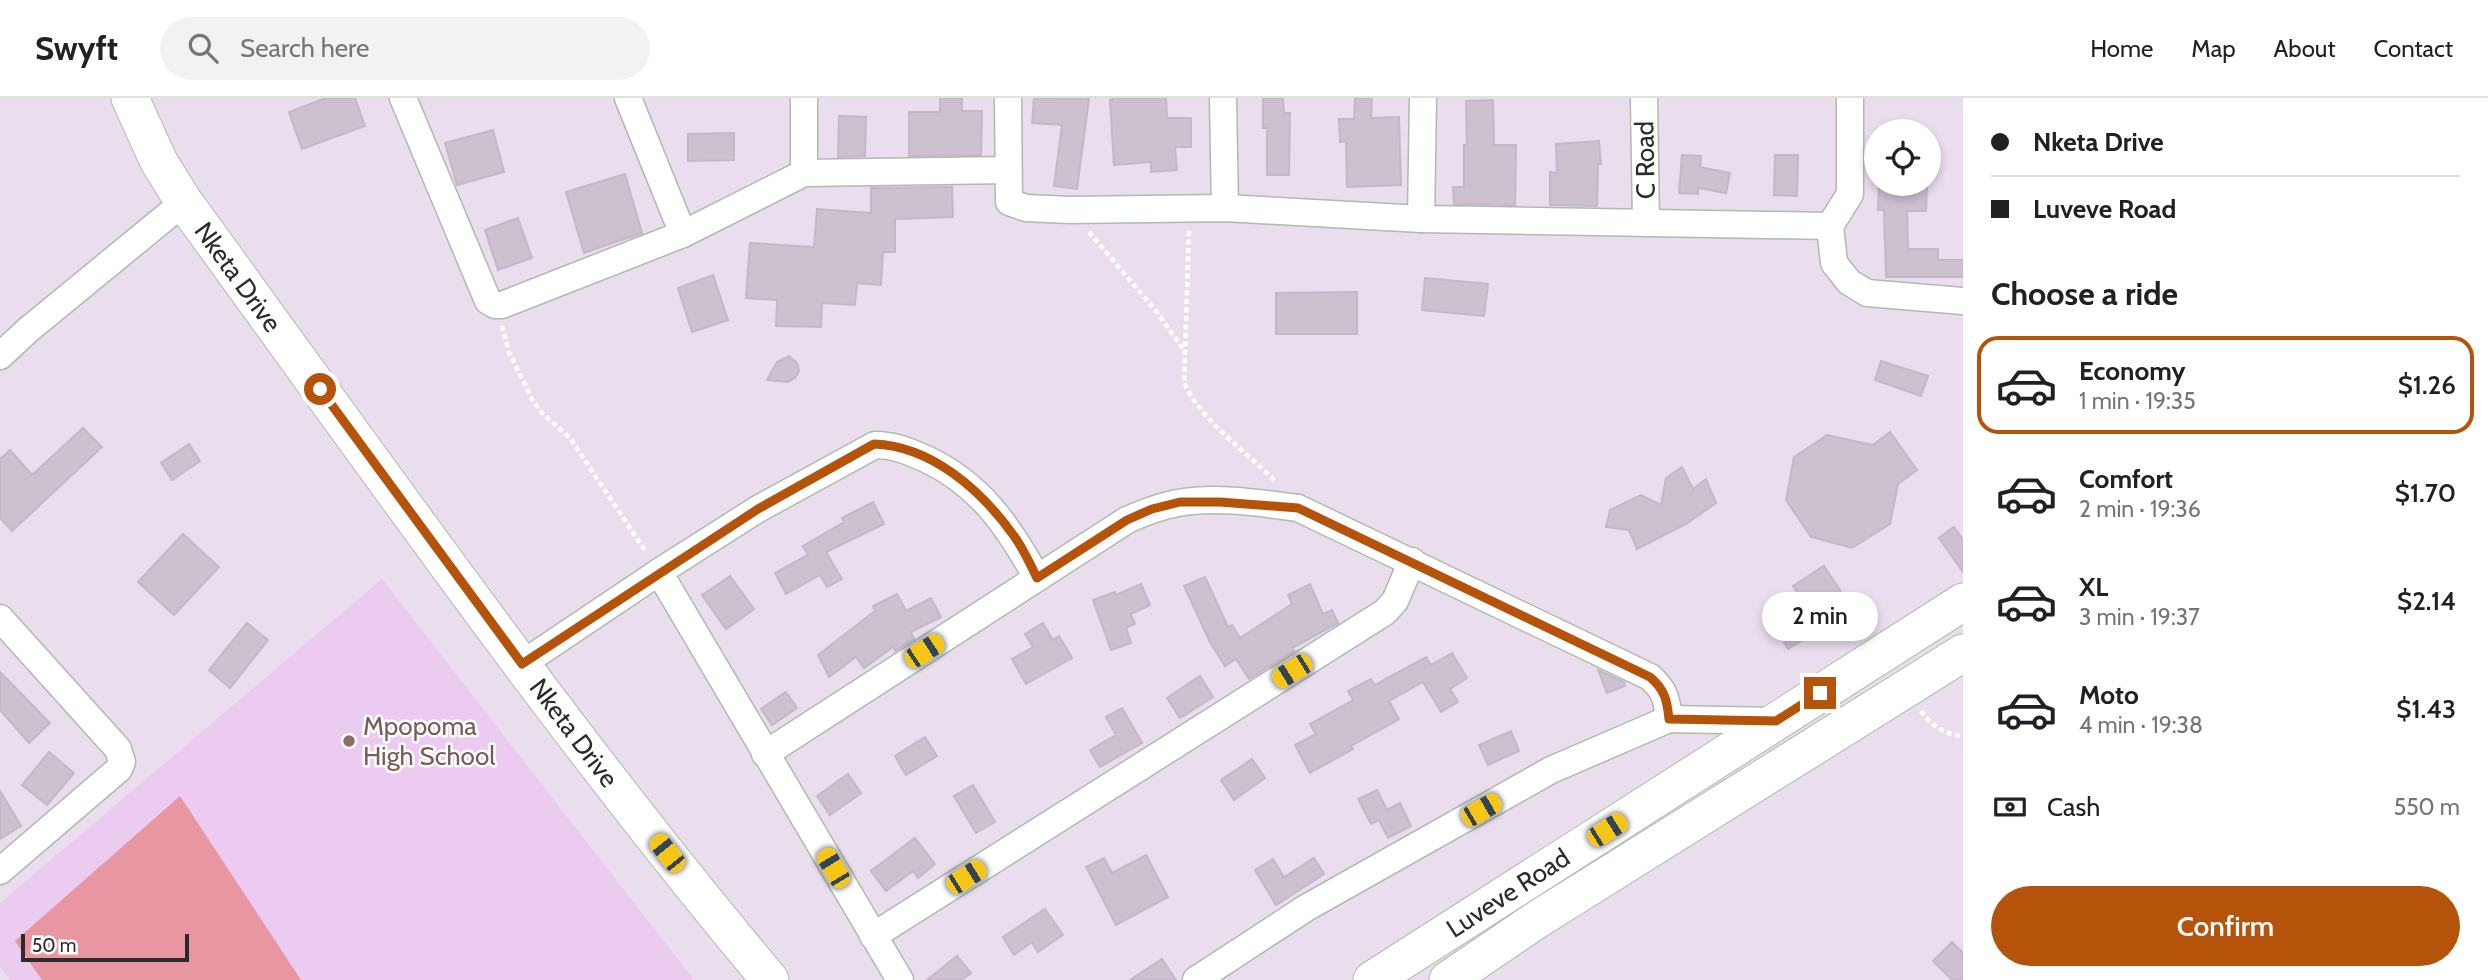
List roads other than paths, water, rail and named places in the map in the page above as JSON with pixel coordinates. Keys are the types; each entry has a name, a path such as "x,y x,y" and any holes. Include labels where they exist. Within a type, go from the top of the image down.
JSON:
{"street":[{"name":"Nketa Drive","path":"130,98 159,162 184,202 522,664 618,791 770,980"},
{"path":"402,98 488,300 502,306 683,234 804,173 1008,170"},
{"path":"628,98 683,234"},
{"path":"804,98 804,173"},
{"path":"1008,98 1009,202 1026,208 1225,208 1421,219 1830,226"},
{"path":"1223,98 1225,208"},
{"path":"1421,219 1423,98"},
{"name":"C Road","path":"1644,98 1646,222"},
{"path":"1850,98 1850,194 1830,226 1834,263 1849,282 1867,293 1963,301"},
{"path":"0,356 184,202"},
{"path":"522,664 758,509 874,444 893,445 966,482 1015,537 1037,578"},
{"path":"765,754 1127,520 1152,509 1180,502 1240,501 1298,508 1650,677 1661,686 1666,696 1669,719"},
{"path":"873,936 1385,612 1395,601 1412,561"},
{"path":"659,572 900,980"},
{"name":"Luveve Road","path":"1372,980 1963,602"},
{"path":"0,618 118,749 122,762 119,769 0,871"},
{"name":"Luveve Road","path":"1448,980 1538,919 1963,653"},
{"path":"1196,980 1306,908 1550,770 1669,719 1776,721"}],"place":[{"name":"Mpopoma High School","path":"349,741"}]}
